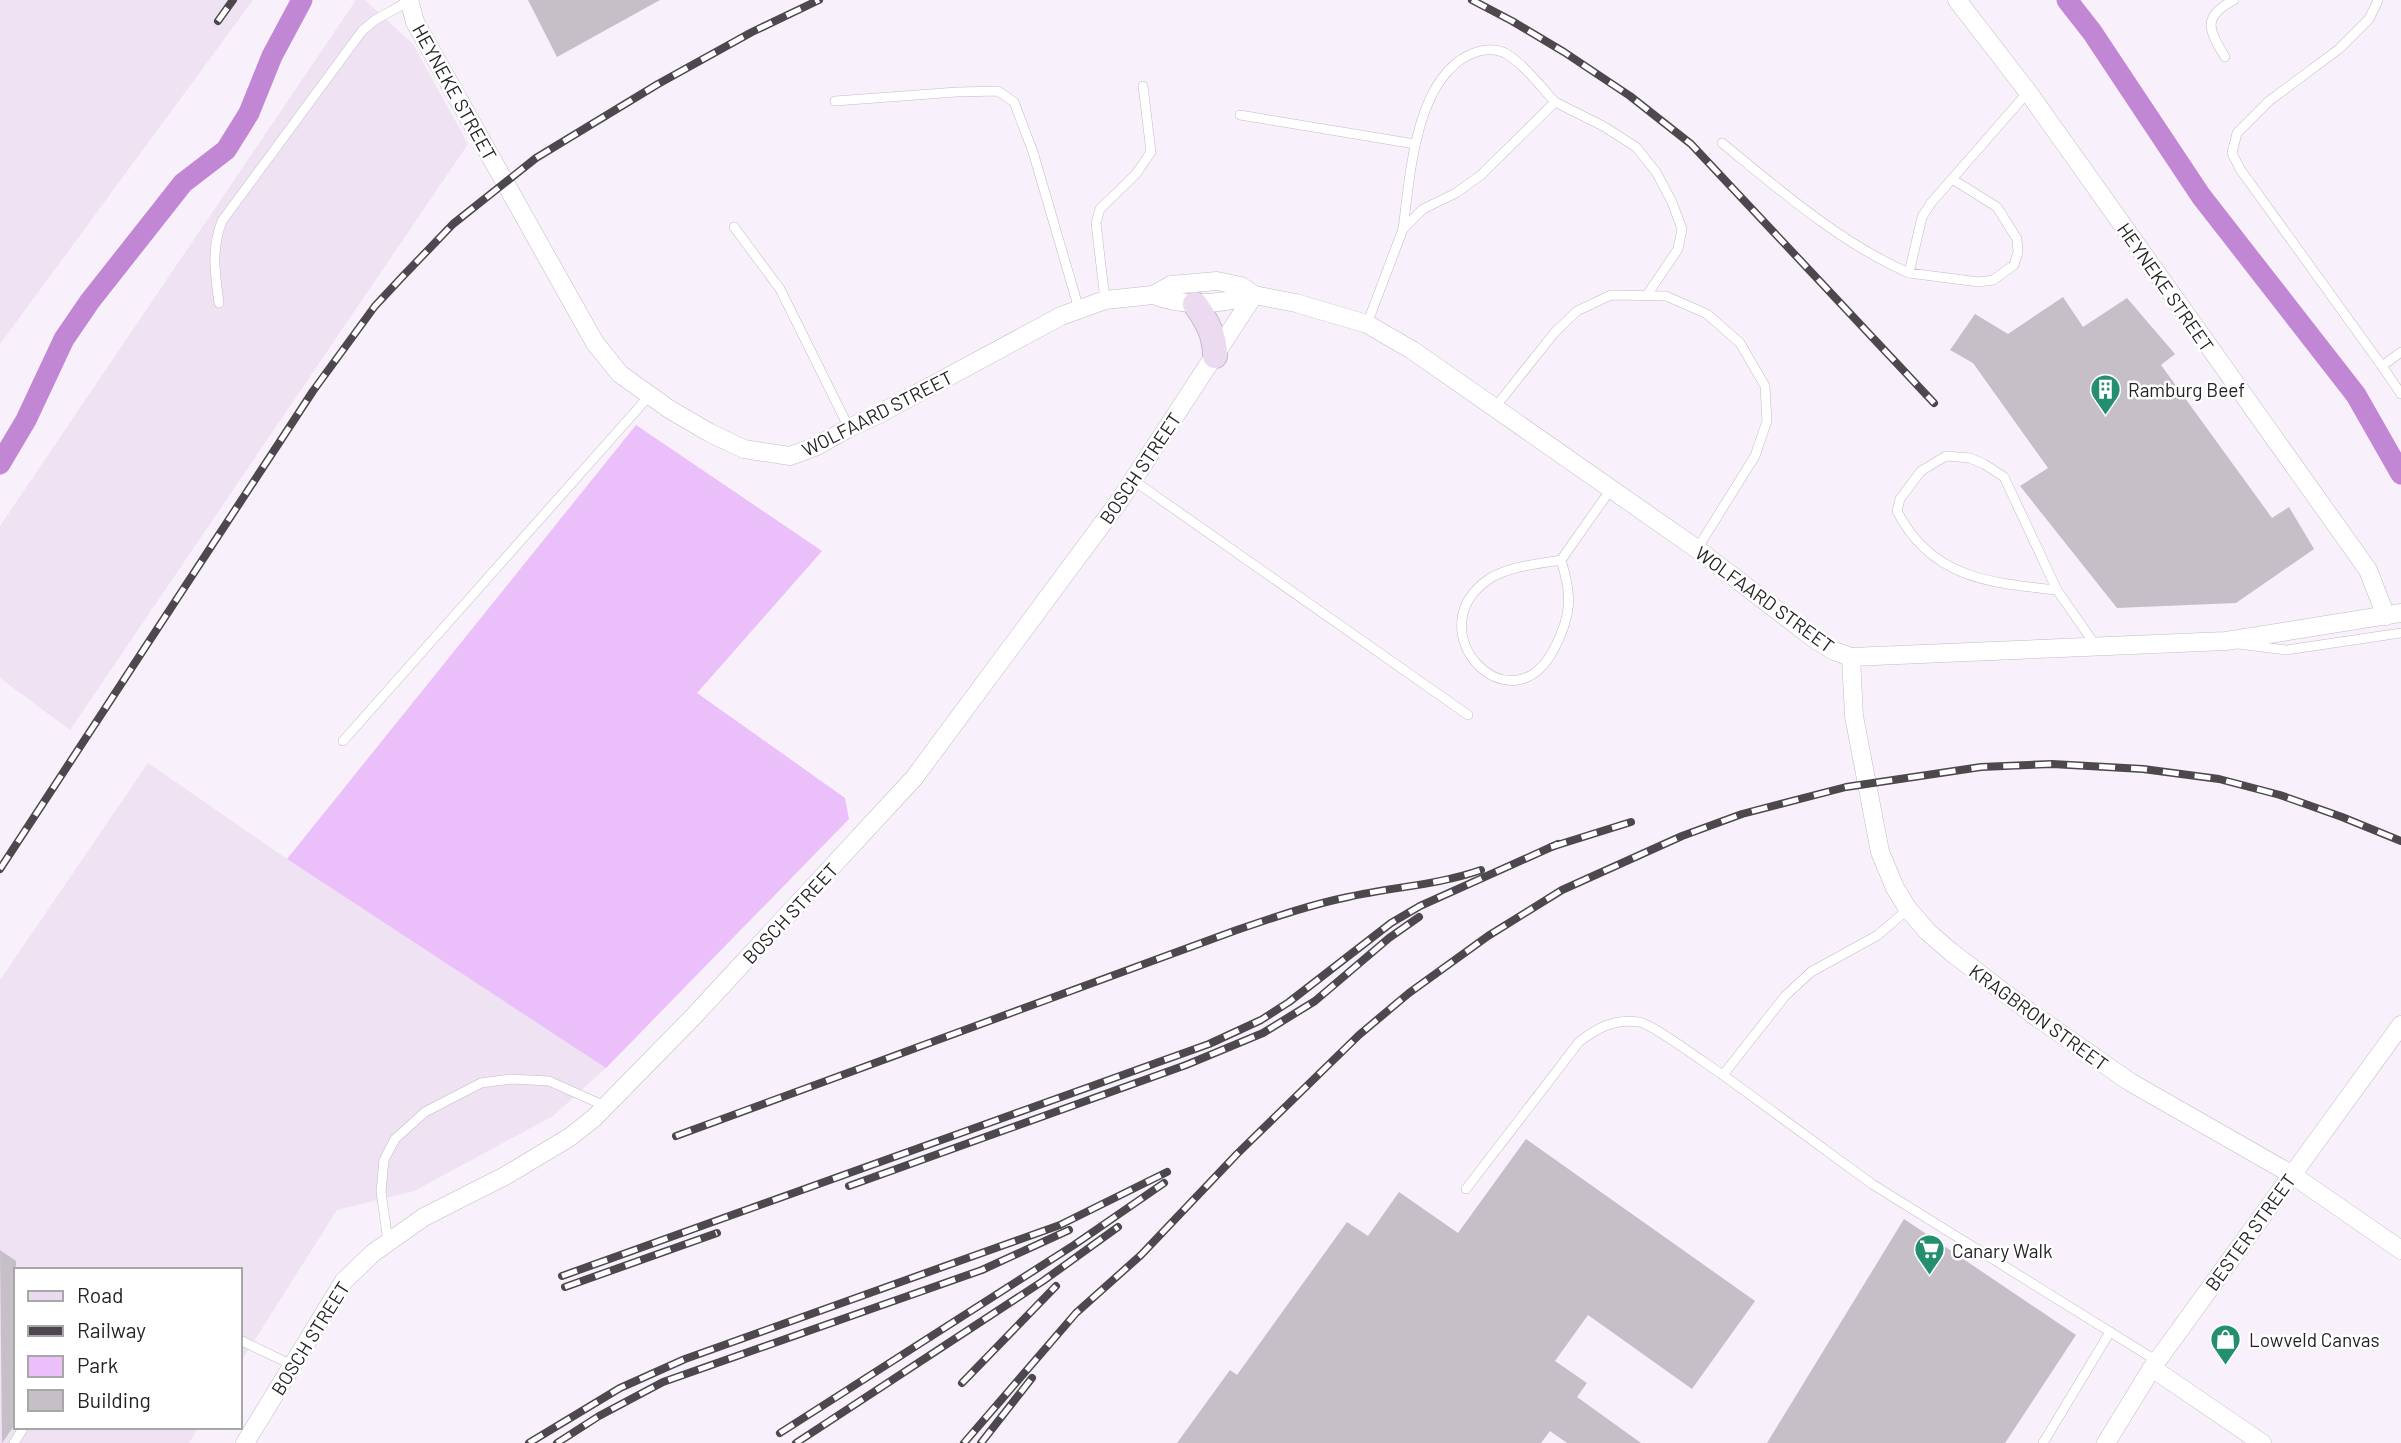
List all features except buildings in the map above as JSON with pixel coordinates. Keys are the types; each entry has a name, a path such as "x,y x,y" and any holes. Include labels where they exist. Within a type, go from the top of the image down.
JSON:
{"street":[{"name":"HEYNEKE STREET","path":"1957,0 2028,92 2368,570 2394,614"},
{"name":"HEYNEKE STREET","path":"409,1 415,22 505,183"},
{"name":"WOLFAARD STREET","path":"505,183 595,344 620,374 710,433 744,449 790,456 817,446 879,414 1061,316 1105,300 1153,295 1171,285 1217,281 1241,286 1254,295 1296,303 1367,324 1412,350 1496,406 1697,549 1816,640 1851,657 2226,641 2394,614"},
{"name":"WOLFAARD STREET","path":"1153,295 1169,302 1195,303 1231,302 1254,295"},
{"name":"BOSCH STREET","path":"244,1443 344,1281 388,1241 424,1217 505,1176 570,1137 606,1106 693,1017 914,778 1133,480 1254,295"},
{"path":"1195,303 1207,320 1215,340 1214,356"},
{"name":"KRAGBRON STREET","path":"1851,657 1854,716 1876,834 1887,872 1908,909 1951,952 2031,1013 2130,1082 2291,1174 2401,1250"},
{"name":"BESTER STREET","path":"2106,1443 2154,1365 2401,1025"},
{"path":"2154,1365 2262,1443"}],"lane":[{"path":"2225,57 2211,34 2211,19 2219,8 2234,0"},
{"path":"2378,0 2369,19 2339,49 2269,100 2236,133 2232,153 2240,169 2401,394"},
{"path":"219,303 214,257 217,233 222,220 362,31 375,20 409,1"},
{"path":"1367,324 1404,229 1415,144 1421,122 1440,80 1460,59 1480,49 1504,52 1555,102 1603,126 1636,147 1656,172 1672,202 1682,229 1678,249 1647,295"},
{"path":"1105,300 1096,223 1100,209 1136,174 1151,152 1143,86"},
{"path":"835,101 998,91 1014,102 1033,152 1079,309"},
{"path":"1909,273 1922,216 2028,92"},
{"path":"1404,229 1423,209 1456,193 1481,175 1555,102"},
{"path":"1240,116 1415,144"},
{"path":"1723,143 1776,187 1878,260 1909,273 1979,282 1993,280 2014,265 2018,252 2017,239 1997,207 1952,179"},
{"path":"734,227 780,289 849,428"},
{"path":"1496,406 1555,332 1577,311 1611,295 1666,296 1707,314 1740,342 1765,386 1767,421 1755,456 1697,549"},
{"path":"2382,366 2401,352"},
{"path":"343,741 650,396"},
{"path":"2057,590 1990,582 1935,559 1918,545 1907,530 1897,511 1900,499 1921,471 1946,457 1969,458 2004,477 2057,590 2097,648"},
{"path":"1133,480 1468,715"},
{"path":"1561,560 1570,598 1569,614 1550,657 1523,680 1509,681 1489,676 1472,660 1461,638 1462,617 1471,597 1489,580 1511,569 1561,560 1612,489"},
{"path":"2226,641 2247,647 2286,650 2401,633"},
{"path":"1723,1075 1785,996 1811,972 1878,935 1908,909"},
{"path":"1466,1189 1579,1042 1598,1027 1621,1022 1642,1022 1723,1075 1872,1184 2110,1332 2154,1365"},
{"path":"388,1241 381,1192 384,1160 395,1139 425,1112 481,1083 511,1079 549,1081 606,1106"},
{"path":"2043,1443 2110,1332"},
{"path":"242,1341 292,1365"}],"shaded area":[{"path":"0,0 253,0 0,344"},
{"path":"356,0 365,0 413,44 468,144 70,730 0,678 0,526"},
{"path":"148,763 287,859 608,1066 553,1116 414,1191 337,1210 242,1360 242,1268 14,1268 14,1429 198,1429 189,1443 0,1443 0,980"}],"green space":[{"path":"636,425 822,551 697,693 845,798 849,819 606,1068 287,859"}],"waterway":[{"path":"0,464 26,420 64,339 90,301 183,183 226,150 249,113 272,56 302,0"},
{"path":"2067,0 2092,32 2201,196 2356,395 2401,474"}],"railway":[{"path":"218,21 233,0"},
{"path":"0,869 313,391 375,306 404,275 453,224 536,158 658,84 752,32 819,0"},
{"path":"1472,0 1564,52 1630,96 1691,144 1934,403"},
{"path":"964,1443 1076,1313 1141,1255 1237,1154 1359,1035 1409,993 1488,936 1562,890 1682,836 1742,814 1846,787 1981,767 2052,764 2143,769 2219,779 2280,795 2401,841"},
{"path":"1551,847 1631,822"},
{"path":"562,1276 1209,1044 1261,1020 1289,1002 1391,923 1420,906 1558,844"},
{"path":"676,1136 1276,917 1333,900 1448,879 1481,870"},
{"path":"849,1186 1186,1065 1263,1033 1315,1001 1389,938 1419,917"},
{"path":"529,1443 620,1388 685,1359 1060,1225 1167,1172"},
{"path":"780,1433 1074,1245 1164,1183"},
{"path":"796,1443 1043,1281 1118,1227"},
{"path":"557,1443 599,1416 663,1382 982,1270 1069,1230"},
{"path":"565,1287 717,1233"},
{"path":"962,1383 1056,1286"},
{"path":"981,1443 1032,1378"}],"place":[{"name":"Ramburg Beef","path":"2105,416"},
{"name":"Canary Walk","path":"1929,1277"},
{"name":"Lowveld Canvas","path":"2226,1366"}]}
